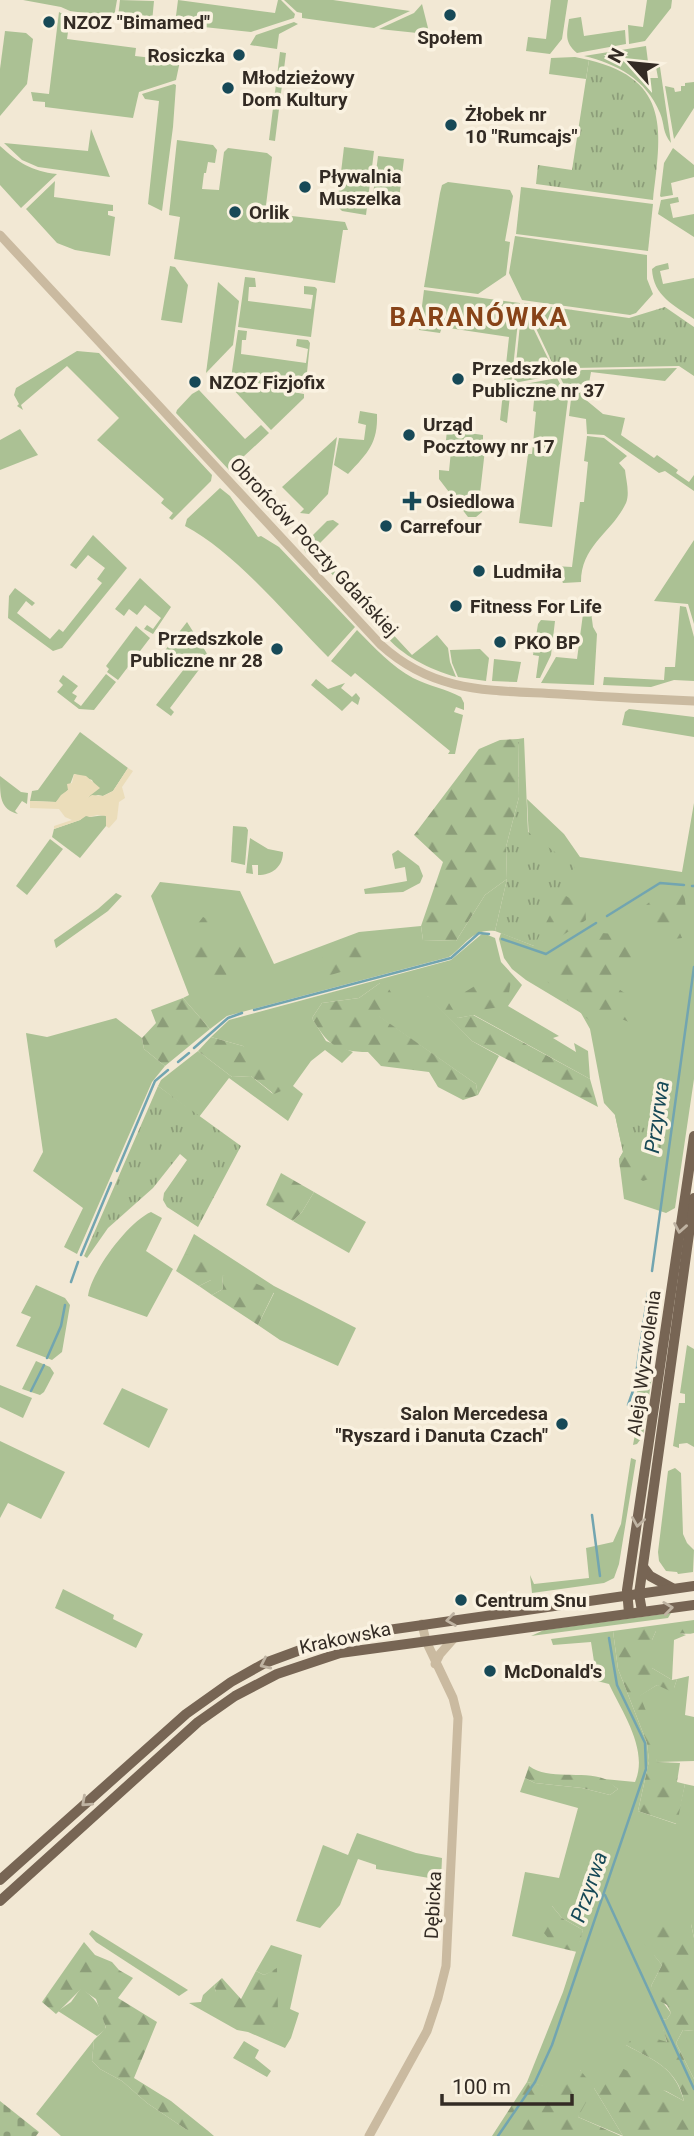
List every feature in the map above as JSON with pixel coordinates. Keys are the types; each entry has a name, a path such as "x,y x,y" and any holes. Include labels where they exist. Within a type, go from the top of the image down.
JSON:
{"main road":[{"name":"Aleja Wyzwolenia","path":"629,1613 627,1595 694,1136"},
{"name":"Aleja Wyzwolenia","path":"639,1594 694,1198"},
{"path":"644,1568 650,1576 674,1589"},
{"name":"Krakowska","path":"0,1880 161,1735 231,1682 265,1663 303,1649 354,1636 694,1586"},
{"path":"639,1594 642,1611"},
{"name":"Krakowska","path":"0,1901 187,1732 235,1696 276,1674 323,1658 426,1641 694,1605"}],"street":[{"name":"Obrońców Poczty Gdańskiej","path":"0,235 381,645 403,663 435,679 473,689 694,701"},
{"name":"Dębicka","path":"369,2136 424,2038 439,1998 446,1966 459,1729 456,1707 435,1664 422,1624"},
{"path":"435,1664 455,1637"}],"green space":[{"path":"23,0 117,0 114,17 70,11"},
{"path":"120,0 154,1 152,22 118,17"},
{"path":"178,0 275,13 278,0 281,0 295,14 294,18 251,32 175,24"},
{"path":"284,0 333,0 410,11 374,28 302,18 302,13 297,12"},
{"path":"551,0 568,0 562,39 550,54 526,51 528,37 546,39"},
{"path":"647,0 672,0 671,8 645,41 629,44 628,25 643,27"},
{"path":"422,4 427,34 379,29 414,13"},
{"path":"59,12 70,18 67,39 136,48 135,56 180,61 176,80 139,92 133,118 45,107 45,102 33,101 31,92 49,94"},
{"path":"581,17 584,36 625,30 626,44 577,53 567,38 569,19"},
{"path":"294,22 298,24 279,34 277,49 250,45 256,35"},
{"path":"5,31 26,33 33,39 27,84 0,116 0,69"},
{"path":"646,46 650,78 658,78 656,67 660,67 671,143 654,101 639,82 619,69 584,56"},
{"path":"280,52 286,53 275,141 269,140"},
{"path":"575,57 589,60 586,79 549,74 551,58"},
{"path":"589,60 616,69 635,81 648,95 655,112 658,132 653,200 536,184 538,165 572,170"},
{"path":"694,82 694,108 674,139 665,86 674,88 675,92 681,91 681,86 685,86 685,83"},
{"path":"174,84 173,127 162,211 148,204 159,101 145,99 142,94"},
{"path":"91,129 110,177 38,167 22,160 4,143 88,151"},
{"path":"177,140 213,145 217,150 215,163 208,162 202,189 219,190 224,152 228,148 267,153 272,157 265,213 345,222 348,230 343,230 335,283 174,259 180,217 169,215"},
{"path":"0,146 26,165 57,174 21,208 0,185"},
{"path":"344,147 374,151 366,215 342,211 337,206"},
{"path":"673,148 694,165 694,177 671,183 673,195 661,197 664,163"},
{"path":"378,156 404,159 399,199 373,195"},
{"path":"55,181 54,197 113,205 113,211 108,211 108,215 115,217 110,256 75,250 57,243 26,209"},
{"path":"448,182 510,190 513,196 505,241 510,242 506,275 478,294 424,287 440,193 442,185"},
{"path":"521,187 653,204 648,251 516,234"},
{"path":"678,197 679,202 670,204 673,218 694,214 694,237 658,214 661,200"},
{"path":"515,236 647,255 647,279 653,294 636,313 630,315 522,300 509,273"},
{"path":"668,263 669,269 660,271 663,284 694,278 694,319 666,299 656,286 652,269"},
{"path":"170,266 175,267 188,285 182,323 161,320"},
{"path":"245,277 255,278 256,287 249,287 248,301 311,309 313,295 304,294 304,286 315,287 317,289 311,337 238,327"},
{"path":"218,282 239,301 233,345 206,373"},
{"path":"424,290 520,303 507,423 500,420 509,337 442,327 440,333 419,330"},
{"path":"524,303 629,318 665,307 694,327 694,376 679,366 574,368 558,375"},
{"path":"522,305 556,375 514,383"},
{"path":"238,330 247,331 246,340 242,340 241,354 306,363 308,349 296,346 297,339 308,340 310,343 305,392 231,378"},
{"path":"77,351 99,353 212,475 211,481 172,520 169,518 173,513 161,503 164,499 97,440 119,418 67,366 21,405 23,410 17,406 19,404 14,395 16,388"},
{"path":"677,368 665,381 591,372 586,400 603,414 625,418 621,435 654,458 657,455 689,482 694,475 694,491 665,471 659,473 604,435 587,434 586,419 569,416 571,399 560,377 582,370"},
{"path":"557,378 568,399 552,527 519,523 528,454 532,454 536,412 533,411 535,390 520,388 519,398 513,397 514,386"},
{"path":"231,381 304,394 304,398 271,430 231,387"},
{"path":"199,390 245,439 261,425 269,433 229,470 176,413 192,394"},
{"path":"360,411 377,414 376,433 366,453 348,474 334,465 339,438 364,440 366,425 358,423"},
{"path":"20,429 38,455 0,470 0,440"},
{"path":"447,430 483,435 483,440 486,441 479,502 485,503 482,512 476,517 468,517 439,479 439,470 449,471 452,441 446,440"},
{"path":"587,436 604,438 627,456 619,463 625,470 627,499 620,513 586,558 581,582 563,583 554,566 572,567 580,502 584,502 588,462 584,461"},
{"path":"337,437 328,494 309,514 300,513 304,509 282,487"},
{"path":"220,488 230,496 258,537 261,536 279,547 355,627 328,657 242,568 204,537 185,526 187,519"},
{"path":"333,520 339,524 312,551 339,575 380,621 377,626 331,573 305,552 304,547 308,540 327,521"},
{"path":"93,535 127,568 62,648 53,651 8,618 9,596 15,588 35,603 32,606 26,601 17,613 50,639 59,629 63,632 102,583 97,579 105,568 88,555 76,569 70,565"},
{"path":"694,540 694,624 688,604 654,601"},
{"path":"140,578 171,607 153,634 144,629 147,625 153,629 161,618 145,605 137,615 129,609 124,616 115,609"},
{"path":"589,597 593,627 597,634 594,685 541,683 556,657 577,659 585,599"},
{"path":"680,606 686,607 694,637 694,681 674,680 651,687 603,685 604,677 664,680 665,667 675,667"},
{"path":"541,620 555,621 551,655 540,678 536,678 539,656 533,655"},
{"path":"187,622 206,652 213,669 206,670 201,667 170,708 174,712 171,716 156,705 188,664 175,654 170,659 163,653"},
{"path":"136,626 150,638 118,680 107,672 109,669 106,666"},
{"path":"387,628 412,655 437,635 448,648 456,677 426,666 408,655 384,634"},
{"path":"357,630 405,673 461,697 464,710 456,707 454,712 463,715 455,754 448,754 450,751 355,673 351,677 331,661"},
{"path":"480,649 489,658 486,681 458,677 450,650"},
{"path":"494,659 521,662 517,682 492,681"},
{"path":"106,674 116,682 94,710 79,709 57,692 63,685 59,681 63,675 78,686 72,693 77,696 74,701 81,706"},
{"path":"316,679 328,689 345,683 341,688 352,697 356,693 360,698 358,705 352,701 342,711 311,685"},
{"path":"629,709 694,717 694,737 622,725 625,712"},
{"path":"80,732 128,768 113,791 87,799 96,788 92,780 74,774 68,790 56,802 30,801 32,791 38,790"},
{"path":"524,738 528,832 575,867 534,946 495,931 507,879 506,847 519,797 518,739"},
{"path":"518,739 519,797 506,847 507,879 485,895 456,941 423,940 421,926 443,862 414,835 479,749 500,740"},
{"path":"0,776 21,792 28,793 27,804 22,801 15,811 18,814 8,809 2,801"},
{"path":"527,799 564,834 580,857 682,872 694,803 694,1079 675,1208 666,1213 624,1199 619,1159 623,1152 615,1115 604,1103 590,1029 581,1013 526,980 512,969 504,958 499,939 501,933 534,946"},
{"path":"86,815 105,815 106,826 80,858 52,837 54,829 80,820"},
{"path":"233,826 246,827 248,830 245,865 231,862"},
{"path":"250,838 268,849 283,852 276,869 268,874 258,875 258,865 252,865 253,874 246,873"},
{"path":"50,839 63,849 27,895 16,886"},
{"path":"398,850 419,866 423,876 420,883 403,892 365,894 364,889 407,881 405,867 395,869 392,854"},
{"path":"507,879 495,931 480,932 449,957 227,1016 210,1029 183,998 189,995 151,896 160,882 240,891 274,964 359,932 421,926 423,940 456,941 485,895"},
{"path":"684,892 686,909 675,921 682,938 674,939 659,929 633,920 630,910 646,905 654,898"},
{"path":"116,893 122,896 108,911 56,948 54,940"},
{"path":"566,896 585,907 586,920 560,937 538,923 551,903"},
{"path":"203,917 214,922 208,947 228,946 243,930 257,949 226,975 207,979 191,967 189,935"},
{"path":"483,933 495,938 501,962 522,985 508,1006 559,1036 553,1038 576,1052 574,1043 588,1051 590,1079 474,1015 458,1018 427,996 472,1041 499,1056 478,1095 476,1084 378,1016 380,983 359,998 322,1003 312,1018 326,1041 353,1052 342,1063 325,1050 311,1061 293,1086 303,1094 288,1121 229,1078 199,1117 158,1086 161,1080 198,1051 232,1077 251,1076 273,1094 243,1046 211,1037 229,1020 451,960"},
{"path":"602,933 627,935 638,944 636,961 617,975 613,985 639,1003 636,1013 641,1022 636,1025 612,1015 594,1025 540,975 550,962 571,964 577,959 582,942"},
{"path":"359,946 366,954 354,968 324,977 313,968 328,955"},
{"path":"493,975 511,980 507,1006 473,1011 455,998"},
{"path":"380,983 387,986 394,997 379,1016 476,1084 478,1095 463,1100 438,1087 429,1072 381,1066 368,1052 340,1048 328,1040 312,1018 322,1003 359,998"},
{"path":"426,996 449,1003 458,1018 473,1015 590,1079 598,1107 472,1041"},
{"path":"183,998 210,1029 165,1066 144,1049 142,1038 156,1023 151,1010"},
{"path":"116,1018 142,1038 144,1049 165,1066 152,1082 77,1254 64,1247 83,1208 33,1171 43,1152 26,1033 47,1037"},
{"path":"211,1037 243,1046 293,1086 274,1094 251,1076 232,1077 198,1051"},
{"path":"158,1086 241,1146 198,1227 167,1207 163,1200 164,1193 187,1160 180,1154 153,1188 108,1228 87,1258 84,1256"},
{"path":"615,1115 662,1136 659,1167 623,1152"},
{"path":"623,1152 656,1166 652,1178 643,1181 620,1168 619,1159"},
{"path":"281,1173 314,1192 293,1221 266,1205"},
{"path":"314,1192 366,1222 349,1253 293,1221"},
{"path":"151,1212 162,1218 146,1251 173,1269 147,1317 88,1296 96,1274 112,1249 132,1226"},
{"path":"194,1234 274,1286 356,1328 338,1366 280,1340 258,1325 274,1293 222,1275 223,1289 212,1295 199,1286 211,1280 184,1255"},
{"path":"202,1254 213,1266 211,1280 199,1286 176,1271 184,1255"},
{"path":"222,1275 240,1276 274,1292 258,1325 212,1295 223,1289"},
{"path":"36,1285 65,1298 70,1305 62,1352 52,1360 16,1346 31,1317 21,1313"},
{"path":"656,1295 662,1304 650,1347 652,1376 643,1436 633,1445 639,1413 633,1406"},
{"path":"687,1345 694,1349 694,1447 687,1443 679,1444 679,1448 673,1446 679,1403 685,1403 685,1394 680,1393"},
{"path":"36,1361 50,1367 54,1373 40,1395 22,1389"},
{"path":"0,1385 32,1398 23,1418 0,1407"},
{"path":"122,1388 168,1409 149,1448 103,1424"},
{"path":"0,1441 65,1472 41,1519 8,1503 0,1518"},
{"path":"631,1458 636,1460 619,1564 614,1578 604,1583 532,1593 530,1575 534,1584 589,1578 586,1548 613,1542 621,1524"},
{"path":"675,1468 681,1473 683,1534 694,1550 693,1572 678,1574 666,1571 659,1561 658,1552 668,1471"},
{"path":"63,1589 114,1615 113,1619 143,1634 136,1648 55,1608"},
{"path":"671,1613 668,1618 531,1636 544,1630"},
{"path":"694,1620 694,1633 656,1631 652,1640 652,1668 672,1680 677,1679 670,1691 657,1685 640,1696 654,1736 657,1762 680,1763 677,1782 685,1784 677,1824 638,1811 649,1761 647,1743 618,1669 613,1631"},
{"path":"613,1631 618,1669 647,1743 649,1761 638,1811 676,1824 685,1784 694,1786 694,1938 691,1924 654,1955 662,1965 651,1986 671,2013 667,2019 661,2020 667,2043 626,2045 662,2066 675,2080 684,2101 666,2091 607,2079 594,2088 623,2136 578,2117 586,2080 580,2070 551,2088 527,2082 563,1992 583,1930 562,1918 552,1906 548,1945 512,1936 525,1872 559,1878 578,1808 520,1792 525,1778 535,1783 582,1788 610,1795 618,1789 604,1779 635,1782 639,1757 636,1744 609,1684 597,1681 591,1642 553,1645 551,1639"},
{"path":"656,1631 673,1631 686,1635 674,1640 672,1680 652,1668 652,1640"},
{"path":"689,1676 685,1715 694,1717 694,1761 657,1762 639,1696 657,1685 674,1688 677,1679"},
{"path":"529,1766 546,1773 596,1776 618,1789 610,1795 582,1788 535,1783 525,1778"},
{"path":"357,1833 416,1853 442,1858 441,1880 376,1869 376,1865 358,1859 340,1905 320,1928 296,1921 323,1845 348,1855"},
{"path":"541,1903 552,1906 562,1918 583,1930 577,1952 548,1945 548,1938 539,1927"},
{"path":"677,1921 691,1924 694,1938 694,2031 683,2030 676,2043 694,2079 694,2136 623,2136 594,2088 578,2117 621,2136 492,2136 527,2082 551,2087 564,2063 580,2070 594,2087 620,2067 684,2101 676,2080 663,2066 626,2045 638,2033 667,2042 660,2020 667,2019 671,2013 667,2005 658,2000 651,1986 662,1965 642,1941 642,1926"},
{"path":"92,1930 188,1990 179,1996 96,1942 89,1934"},
{"path":"84,1942 95,1955 112,1962 119,1970 133,1978 118,1998 157,2022 134,2078 171,2101 207,2130 187,2130 92,2061 94,2040 106,2028 96,1999 81,1989 56,2014 42,2002"},
{"path":"271,1945 302,1955 290,2009 299,2013 285,2048 237,2030 189,2003 201,2002 203,1995 214,1985 216,1992 268,2037 275,2024 261,2019 258,2023 234,2007 222,1994 241,2000 277,1985 277,1969 264,1975 256,1971"},
{"path":"277,1968 278,2012 267,2018 276,2024 268,2038 228,2013 214,1998 214,1985 222,1978 241,1999 256,1971 264,1975"},
{"path":"81,1988 96,2001 103,2016 106,2029 97,2036 58,2011 71,2002"},
{"path":"683,2030 694,2031 694,2079 676,2043"},
{"path":"94,2040 92,2061 100,2069 122,2081 147,2103 187,2130 207,2130 214,2136 61,2136 36,2114"},
{"path":"244,2041 259,2050 255,2058 271,2071 267,2077 233,2058"},
{"path":"0,2101 39,2132 36,2136 0,2136"}],"shaded area":[{"path":"128,768 133,771 122,787 125,798 119,802 117,819 109,828 106,826 106,816 97,815 86,816 54,829 54,826 72,820 65,817 59,809 30,808 30,801 56,802 68,790 67,784 72,783 74,774 86,776 100,788 87,798 92,795 103,796 113,791"}],"waterway":[{"path":"607,916 660,883 684,885"},
{"path":"502,939 546,954 596,923"},
{"path":"254,1010 451,958 479,933 489,934"},
{"name":"Przyrwa","path":"652,1271 694,967"},
{"path":"194,1048 228,1018 242,1013"},
{"path":"178,1062 189,1053"},
{"path":"117,1171 155,1081 168,1070"},
{"path":"81,1255 111,1183"},
{"path":"71,1282 78,1262"},
{"name":"Przyrwa","path":"628,1405 634,1388 648,1293"},
{"path":"47,1358 61,1326 65,1305"},
{"path":"31,1391 44,1365"},
{"name":"Przyrwa","path":"592,1515 600,1576"},
{"name":"Przyrwa","path":"498,2136 535,2082 552,2045 646,1769 645,1743 617,1685 609,1638"},
{"path":"605,1895 694,2089"}],"place":[{"name":"Społem","path":"450,15"},
{"name":"NZOZ \"Bimamed\"","path":"49,22"},
{"name":"Rosiczka","path":"239,55"},
{"name":"Młodzieżowy Dom Kultury","path":"228,88"},
{"name":"Żłobek nr 10 \"Rumcajs\"","path":"451,125"},
{"name":"Pływalnia Muszelka","path":"305,187"},
{"name":"Orlik","path":"235,212"},
{"name":"Przedszkole Publiczne nr 37","path":"458,379"},
{"name":"NZOZ Fizjofix","path":"195,382"},
{"name":"Urząd Pocztowy nr 17","path":"409,435"},
{"name":"Osiedlowa","path":"412,501"},
{"name":"Carrefour","path":"386,526"},
{"name":"Ludmiła","path":"479,571"},
{"name":"Fitness For Life","path":"456,606"},
{"name":"PKO BP","path":"500,642"},
{"name":"Przedszkole Publiczne nr 28","path":"277,649"},
{"name":"Salon Mercedesa \"Ryszard i Danuta Czach\"","path":"562,1424"},
{"name":"Centrum Snu","path":"461,1600"},
{"name":"McDonald's","path":"490,1671"}],"district":[{"name":"BARANÓWKA","path":"479,317"}]}
